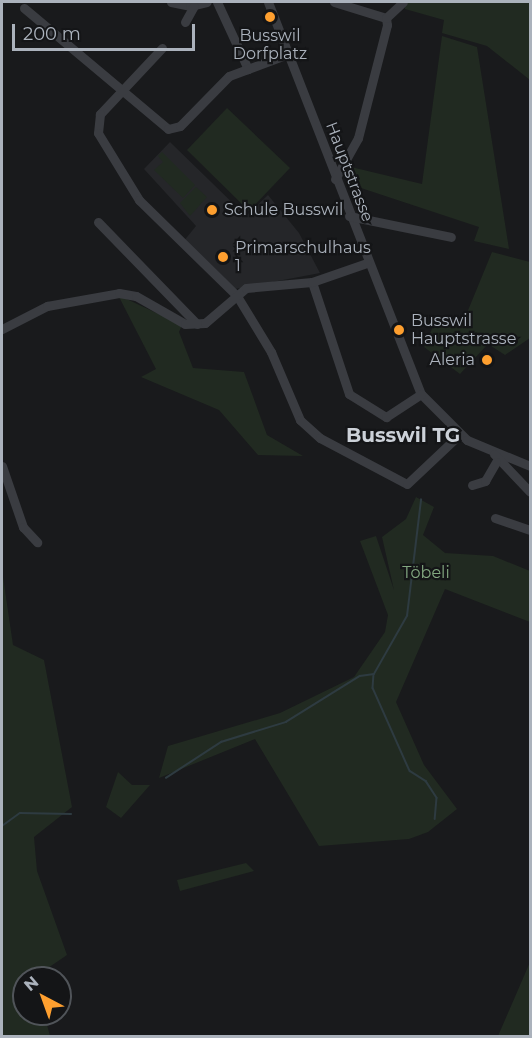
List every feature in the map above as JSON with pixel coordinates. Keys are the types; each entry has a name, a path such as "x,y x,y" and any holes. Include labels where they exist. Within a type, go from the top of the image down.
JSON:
{"street":[{"path":"171,2 194,6 207,2"},
{"path":"217,2 248,69"},
{"name":"Hauptstrasse","path":"268,2 367,263 421,394 459,435 495,458 531,466"},
{"path":"334,2 386,18"},
{"path":"335,179 358,138 386,18 403,2"},
{"path":"185,22 194,6"},
{"path":"24,8 121,94 168,129 180,126 229,76 288,54"},
{"path":"162,48 97,120 106,152 139,200 237,296 271,352 300,420 313,434 407,484 416,482 459,435"},
{"path":"349,216 451,237"},
{"path":"98,222 197,324"},
{"path":"2,329 47,306 118,293 136,296 173,320 197,324 219,316 237,296 265,284 312,282 367,263"},
{"path":"312,282 349,394 386,417 421,394"},
{"path":"472,484 485,481 495,458 531,492"},
{"path":"2,466 22,527 37,542"},
{"path":"495,518 531,530"}],"shaded area":[{"name":"Schule Busswil","path":"170,142 246,216 268,195 299,233 320,273 235,289 183,242 196,226 144,169"}],"green space":[{"path":"405,2 530,2 530,80 487,46 442,33 444,20 405,9"},
{"path":"442,36 477,47 509,249 474,241 479,227 352,185 351,167 422,184"},
{"path":"227,108 290,168 249,211 187,150"},
{"path":"162,152 195,185 183,198 154,170 163,162 158,156"},
{"path":"196,187 207,197 190,216 180,203"},
{"path":"492,252 530,262 530,338 505,355 488,344 460,374 424,347 438,315 462,325"},
{"path":"118,295 182,325 179,332 193,368 244,372 267,435 303,456 258,455 219,410 141,377 156,369"},
{"name":"Töbeli","path":"416,497 434,507 423,535 445,553 493,556 530,571 530,622 445,589 396,702 424,765 457,809 428,832 409,839 319,846 255,739 159,778 168,746 280,713 354,677 385,632 388,615 360,541 376,536 394,590 382,537 406,519"},
{"path":"2,570 13,645 44,660 72,807 34,837 37,871 67,955 51,966 12,966 12,1026 47,1026 50,1036 2,1036"},
{"path":"118,772 132,785 150,785 121,818 106,807"},
{"path":"246,863 254,871 180,891 177,880"},
{"path":"530,962 530,1036 498,1036 524,976"}],"waterway":[{"path":"166,778 221,742 286,722 360,676 374,674 407,616 421,500"},
{"path":"374,674 373,688 410,771 426,781 437,798 435,819"},
{"path":"2,826 20,813 71,814"}],"place":[{"name":"Busswil Dorfplatz","path":"270,17"},
{"name":"Schule Busswil","path":"212,210"},
{"name":"Primarschulhaus 1","path":"223,257"},
{"name":"Busswil Hauptstrasse","path":"399,330"},
{"name":"Aleria","path":"487,360"}],"district":[{"name":"Busswil TG","path":"403,435"}]}
